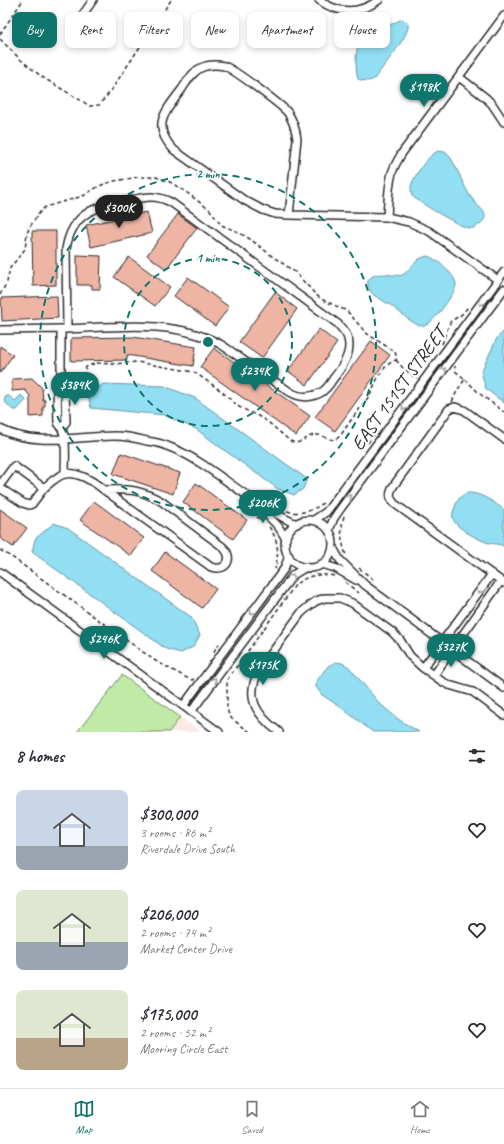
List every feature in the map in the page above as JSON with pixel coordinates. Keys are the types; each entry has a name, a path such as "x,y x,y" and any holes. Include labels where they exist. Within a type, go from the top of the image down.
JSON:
{"street":[{"path":"85,12 93,0"},
{"path":"319,0 332,8 349,11 358,10 379,0"},
{"path":"387,217 392,174 402,153 504,16"},
{"path":"289,215 297,139 296,131 288,114 279,104 224,66 205,66 197,70 168,106 164,114 162,124 163,134 166,142 174,150 244,200 263,210 275,214 289,215 387,217 409,222 429,231 498,280"},
{"path":"459,77 486,98 504,122"},
{"path":"0,330 64,329 147,326 170,328 193,334 220,344 296,396 305,397 321,393 327,388 339,372 347,358 348,337 338,324 177,206 162,198 147,197 96,207 79,220 71,230 67,239 66,249 64,329 62,385 65,391 66,422 62,427 65,439 65,474"},
{"name":"EAST 151ST STREET","path":"314,520 326,512 330,507 504,273"},
{"path":"492,288 503,293"},
{"name":"EAST 151ST STREET","path":"329,530 334,518 341,508 503,293"},
{"path":"434,675 503,582 395,504 391,498 390,492 449,409 458,407 464,410 504,439"},
{"path":"0,429 26,438 65,439 115,436 145,440 167,446 204,466 275,514 297,524"},
{"path":"44,488 14,466 0,486 23,503 29,505 32,504 44,488 65,474 88,479 211,567 219,569 227,564 229,556 228,551 161,501 135,490 104,490"},
{"path":"253,500 278,526 286,539"},
{"path":"308,520 314,520 325,525 329,530 332,535 333,548 329,557 321,564 306,567 296,564 289,556 286,548 286,539 290,530 297,524 308,520"},
{"path":"333,548 340,560 365,585"},
{"path":"183,706 284,568 289,556"},
{"path":"321,564 335,568 365,585 504,688"},
{"path":"191,712 293,575 306,567"},
{"path":"0,572 219,732"},
{"path":"423,668 492,574"},
{"path":"279,732 268,724 259,714 255,705 253,693 257,674 301,613 308,606 325,598 340,598 352,602 392,632 400,640 410,656 423,668 449,685 473,692 504,715"},
{"path":"458,619 469,626"}],"path":[{"path":"0,34 23,0"},
{"path":"0,39 21,60 42,77 90,106 99,105 110,92 171,0"},
{"path":"0,295 7,282 10,268 25,249 29,228 45,207 83,196 99,186 114,181 139,177 156,177 170,182 186,192 210,210 221,225 250,239 295,272 316,295 346,311 366,333 395,352 397,358 396,360 402,367 418,379"},
{"path":"62,385 78,386 81,383 86,367 96,363 139,362 194,372 220,390 240,407 273,425 290,441 297,443 316,435 333,440 338,438 368,398 382,372 390,363 396,360"},
{"path":"457,364 455,371 480,394 504,412"},
{"path":"452,408 452,399 465,379"},
{"path":"292,512 305,512 317,508"},
{"path":"251,513 265,523"},
{"path":"268,526 274,536 278,549 278,559 274,572"},
{"path":"341,527 340,538 346,556"},
{"path":"0,550 154,660 187,678 192,680 196,678"},
{"path":"356,566 374,580"},
{"path":"250,732 228,715 226,709 227,680 296,584 304,578 318,574 334,576"},
{"path":"341,579 359,593"},
{"path":"213,653 221,642"}],"shaded area":[{"path":"180,717 201,732 169,732"}],"green space":[{"path":"122,675 180,717 169,732 77,732"}],"water":[{"path":"403,19 408,24 408,29 389,60 371,81 358,79 356,71 358,48 390,48 390,25"},
{"path":"438,151 445,152 450,157 474,202 485,215 484,219 476,227 468,228 457,223 431,209 412,196 411,186 415,177 426,161"},
{"path":"427,256 431,257 449,272 456,285 443,308 428,324 424,326 412,322 375,296 370,291 368,280 380,274 403,275 419,259"},
{"path":"504,331 504,403 486,389 481,372 497,338"},
{"path":"103,384 164,386 195,398 307,479 303,489 294,495 278,489 196,429 164,415 91,408 88,395"},
{"path":"21,395 26,400 17,410 13,410 4,401 6,396 9,396 15,401"},
{"path":"467,493 482,496 504,510 504,546 489,543 469,534 455,523 453,519 453,512 458,500"},
{"path":"54,523 68,528 191,617 200,635 193,647 181,653 166,649 32,552 35,539"},
{"path":"336,662 342,663 349,667 380,704 398,719 419,732 373,732 322,695 316,687 316,682 328,666"}],"building":[{"path":"147,212 152,233 91,247 86,225"},
{"path":"178,214 197,228 166,269 147,255"},
{"path":"32,231 56,231 56,285 33,286"},
{"path":"77,255 101,256 100,289 92,289 92,285 77,285"},
{"path":"129,257 170,287 155,306 114,277"},
{"path":"188,277 229,307 215,326 174,296"},
{"path":"275,292 297,309 262,358 239,342"},
{"path":"57,296 58,318 2,321 1,298"},
{"path":"319,329 337,343 307,385 288,371"},
{"path":"133,337 196,347 193,366 127,355 127,360 71,361 71,338"},
{"path":"371,341 390,355 335,431 315,417"},
{"path":"0,346 13,355 0,373"},
{"path":"214,348 310,416 296,436 200,367"},
{"path":"32,378 42,388 43,400 45,400 45,406 43,406 43,416 30,417 30,396 25,390 12,391 12,379"},
{"path":"121,453 180,473 173,494 113,474"},
{"path":"196,483 247,520 233,539 183,502"},
{"path":"94,501 144,538 131,556 80,520"},
{"path":"0,509 27,528 13,547 0,538"},
{"path":"165,552 216,589 202,608 152,571"}]}
